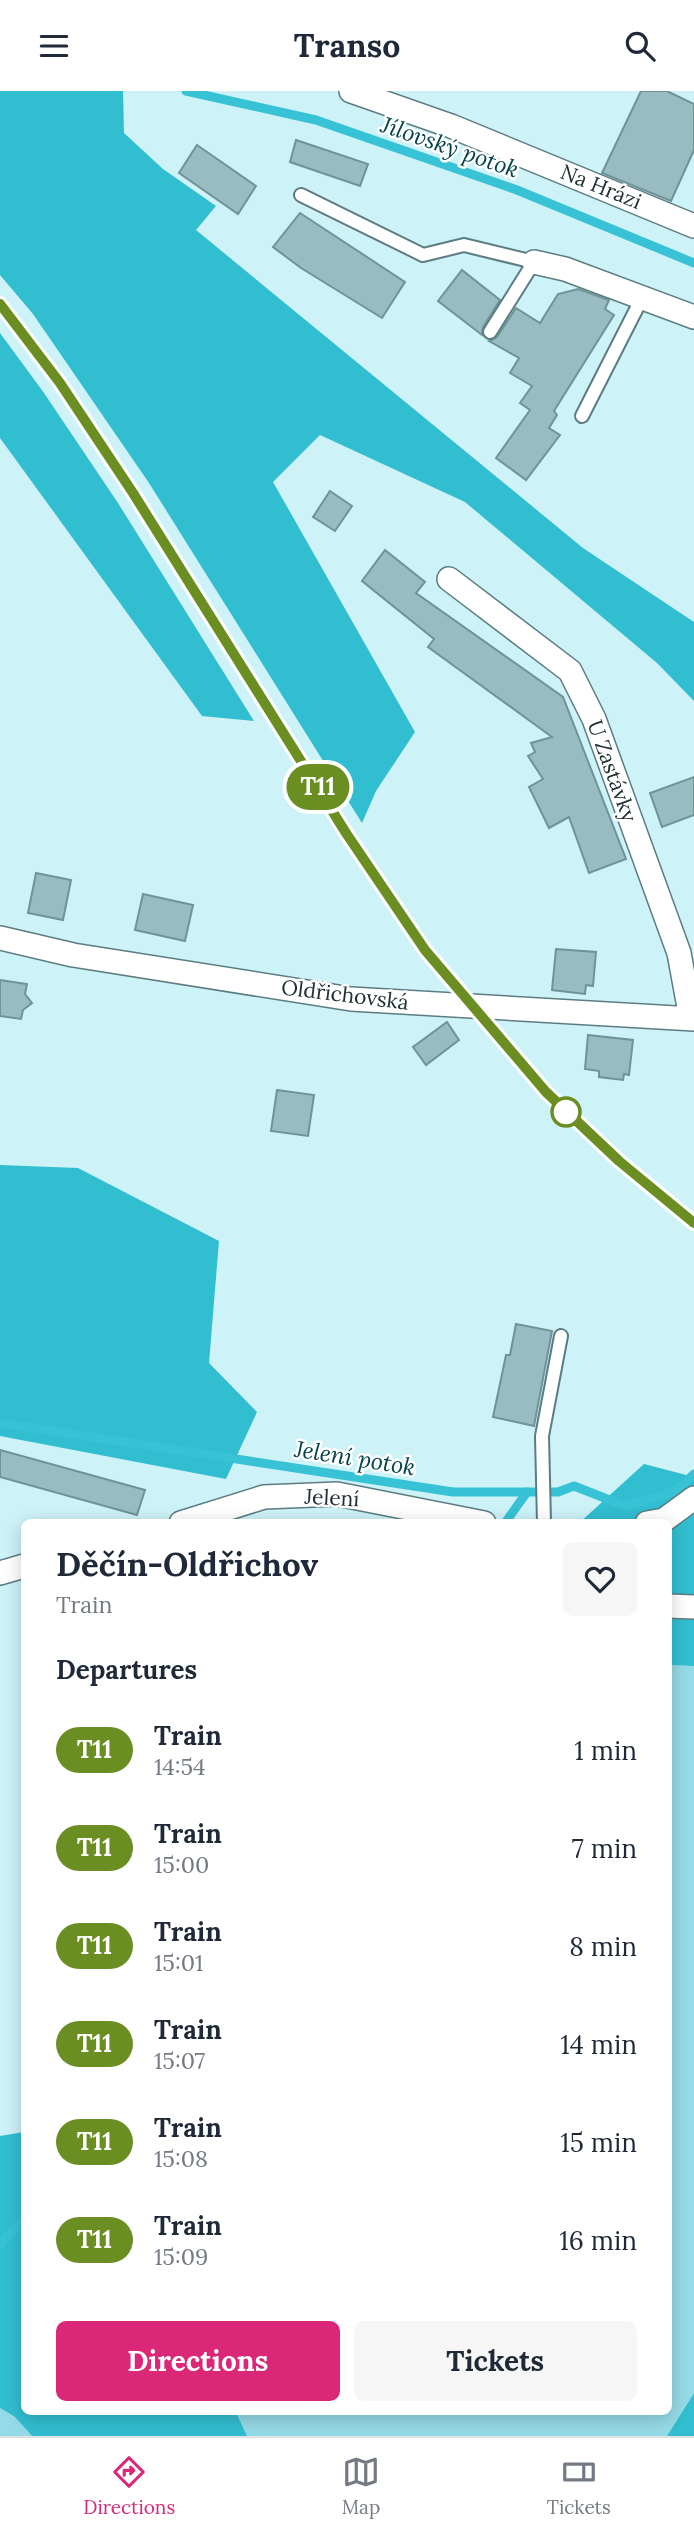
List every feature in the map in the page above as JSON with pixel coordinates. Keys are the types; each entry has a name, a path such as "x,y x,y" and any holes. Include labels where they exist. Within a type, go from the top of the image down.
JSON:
{"street":[{"name":"Na Hrázi","path":"351,91 451,126 694,226"},
{"path":"534,262 565,269 694,317"},
{"name":"U Zastávky","path":"449,579 570,671 594,719 679,953 693,1018"},
{"name":"Oldřichovská","path":"0,938 73,955 352,999 693,1018"},
{"name":"Jelení","path":"194,1519 264,1497 337,1494 464,1519"},
{"path":"665,1519 694,1499"},
{"path":"0,1573 21,1567"},
{"path":"672,1606 694,1607"}],"lane":[{"path":"301,195 423,255 464,246 534,262 490,332"},
{"path":"582,416 643,296"},
{"path":"544,1519 542,1436 561,1336"}],"shaded area":[{"path":"0,91 123,91 124,133 163,169 216,206 196,230 583,548 694,622 694,701 657,663 465,502 320,435 273,482 415,732 376,791 362,823 149,483 33,314 0,275"},
{"path":"0,333 118,503 254,721 202,716 0,438"},
{"path":"0,1165 78,1168 219,1241 209,1363 257,1412 226,1479 0,1436"},
{"path":"644,1464 694,1477 694,1666 672,1665 672,1519 583,1519"},
{"path":"672,1665 694,1666 694,2393 667,2436 247,2436 237,2415 672,2415"},
{"path":"21,2132 21,2415 237,2415 247,2436 32,2436 15,2417 0,2408 0,2136"},
{"path":"694,2393 694,2436 667,2436"},
{"path":"0,2408 15,2417 32,2436 0,2436"}],"building":[{"path":"641,91 667,91 694,104 694,150 671,201 602,173"},
{"path":"296,140 368,164 360,186 290,162"},
{"path":"197,145 256,186 238,214 179,173"},
{"path":"300,213 405,282 382,318 301,268 273,247"},
{"path":"462,270 500,300 483,327 482,335 438,301"},
{"path":"578,289 609,300 605,309 614,315 554,411 557,415 549,428 560,435 526,480 496,458 530,410 520,403 532,386 510,373 519,358 489,341 497,337 516,308 540,323 558,294"},
{"path":"330,491 352,506 335,531 313,517"},
{"path":"385,550 425,582 416,593 563,697 626,859 589,873 569,817 549,828 529,787 543,779 528,756 535,752 531,743 552,737 428,647 434,639 362,581"},
{"path":"694,777 694,815 662,827 650,793"},
{"path":"36,873 71,880 63,920 28,913"},
{"path":"143,894 193,905 185,941 135,930"},
{"path":"556,949 596,952 593,986 586,985 585,994 552,990"},
{"path":"0,980 27,984 25,994 32,1003 23,1010 21,1019 0,1016"},
{"path":"447,1022 459,1040 426,1065 413,1047"},
{"path":"588,1035 633,1040 629,1075 624,1074 623,1080 599,1077 599,1071 585,1069"},
{"path":"277,1090 314,1095 308,1136 271,1131"},
{"path":"516,1324 552,1331 534,1426 493,1417 506,1355 510,1355"},
{"path":"0,1450 145,1490 137,1515 0,1477"}],"waterway":[{"name":"Jílovský potok","path":"186,91 316,120 517,190 694,263"},
{"name":"Jelení potok","path":"0,1423 453,1492 558,1492 574,1486 625,1506 675,1491 694,1474"},
{"path":"508,1519 527,1492"},
{"path":"0,2245 21,2222"}],"railway":[{"path":"0,304 60,383 133,493 346,833 425,950 546,1092 619,1162 694,1223"}],"train":[{"name":"T11","path":"0,304 60,383 133,493 346,833 425,950 471,1008 546,1092 619,1161 694,1223"}]}
